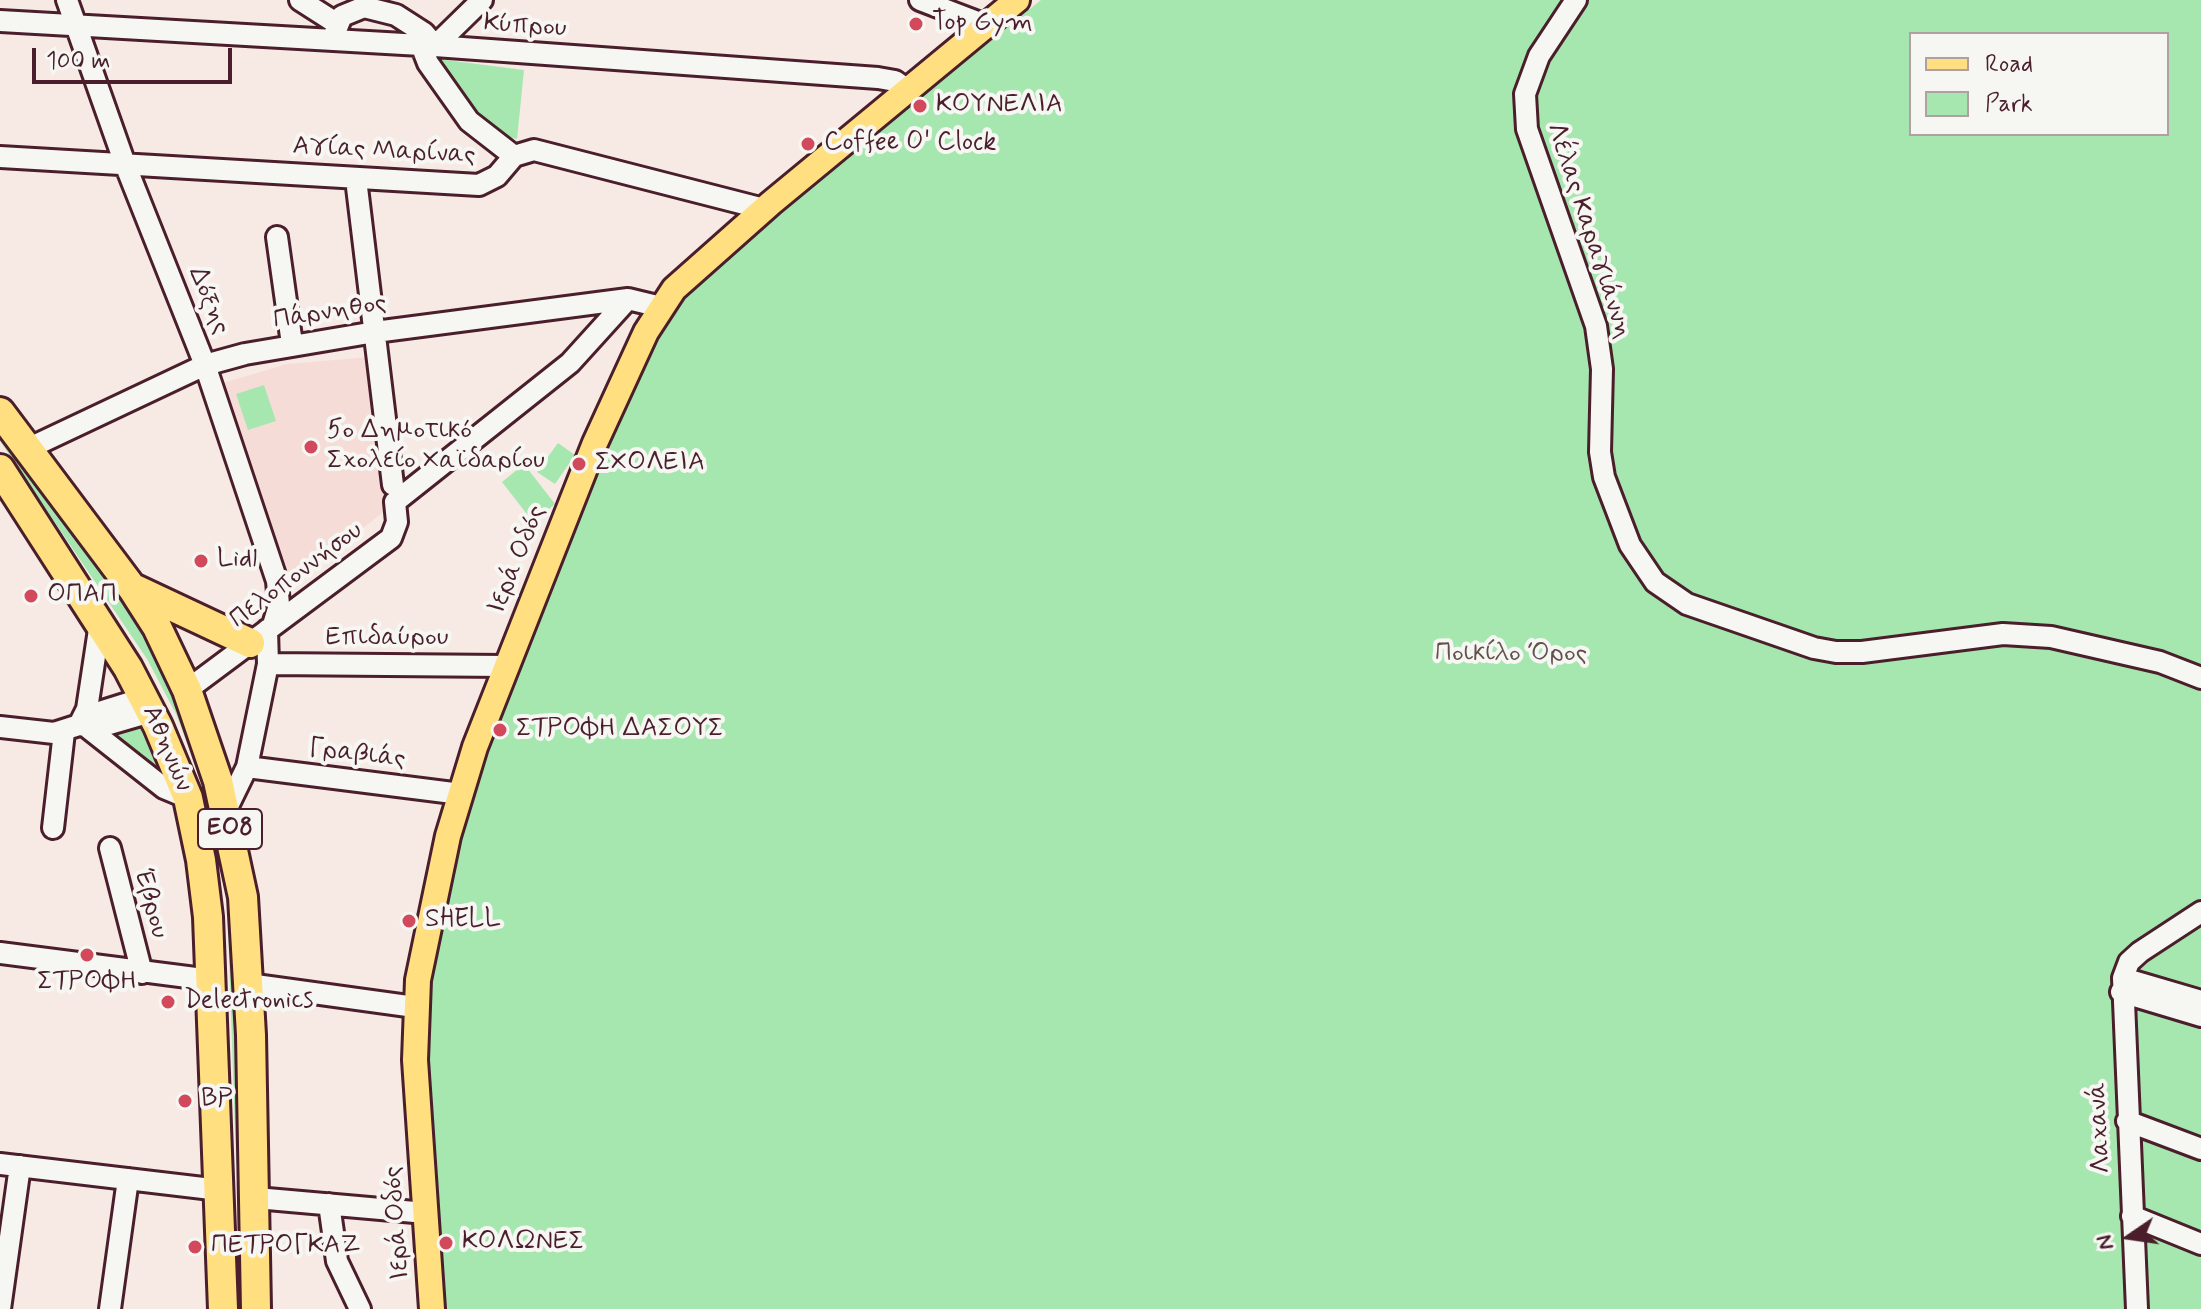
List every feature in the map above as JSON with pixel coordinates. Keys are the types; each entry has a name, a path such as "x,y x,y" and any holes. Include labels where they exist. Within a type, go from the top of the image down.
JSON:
{"highway":[{"name":"Αθηνών","path":"0,412 25,450 132,588 157,627 187,690 226,810 243,897 256,1198 256,1309"},
{"name":"Αθηνών","path":"1,472 100,623 148,705 188,798 206,897 223,1309"},
{"path":"132,588 265,641"}],"main road":[{"name":"Ιερά Οδός","path":"432,1309 415,1007 441,866 461,794 506,666 595,443 661,307 689,273 1017,0"}],"street":[{"name":"Δόξης","path":"67,0 125,164 205,365 277,581 279,605 265,641"},
{"path":"300,0 334,31 342,16 362,3 396,15 424,33 428,63 469,121 514,156"},
{"path":"428,46 482,0"},
{"path":"920,0 988,26"},
{"name":"Λέλας Καραγιάννη","path":"1576,0 1539,56 1525,94 1527,129 1596,326 1602,369 1600,452 1604,477 1625,535 1655,582 1687,604 1814,648 1836,652 1862,652 2003,634 2051,637 2160,662 2201,678"},
{"name":"Κύπρου","path":"0,21 334,31 428,46 895,81 909,91"},
{"path":"853,78 873,88 887,109"},
{"name":"Αγίας Μαρίνας","path":"0,157 479,185 497,176 514,156 534,150 764,209"},
{"path":"356,179 393,485"},
{"path":"277,237 292,344"},
{"name":"Πάρνηθος","path":"25,450 205,365 292,344 628,299 661,307"},
{"name":"Πελοποννήσου","path":"187,690 265,641 391,538 397,522 395,502 570,363 628,299"},
{"path":"53,828 77,728 87,709 100,623"},
{"name":"Επιδαύρου","path":"265,641 506,666"},
{"name":"Αθηνών","path":"226,810 247,767 265,641"},
{"path":"77,728 93,714 148,705"},
{"path":"0,727 77,728 164,788 188,798"},
{"name":"Γραβιάς","path":"247,767 461,794"},
{"name":"Έβρου","path":"110,848 142,973"},
{"path":"2122,985 2129,962 2201,912"},
{"path":"0,953 211,980"},
{"path":"248,984 415,1007"},
{"path":"2122,985 2201,1001"},
{"path":"2122,985 2201,1016"},
{"name":"Λαχανά","path":"2122,985 2137,1309"},
{"path":"2127,1121 2201,1149"},
{"path":"0,1309 10,1165 220,1190"},
{"path":"110,1309 128,1179"},
{"path":"256,1198 426,1213"},
{"path":"329,1204 337,1261 360,1309"},
{"path":"2132,1216 2201,1244"}],"shaded area":[{"name":"5ο Δημοτικό Σχολείο Χαϊδαρίου","path":"370,357 387,509 293,584 220,384 287,364"}],"green space":[{"name":"Ποικίλο Όρος","path":"1041,0 2201,0 2201,1309 432,1309 415,1060 448,836 661,307"},
{"path":"438,59 524,70 517,139 495,133 474,118"},
{"path":"264,385 276,421 248,430 236,394"},
{"path":"0,419 167,665 199,747 234,897 244,1197 236,1161 227,896 203,785 176,714 147,659 0,441"},
{"path":"558,443 575,455 555,484 537,472"},
{"path":"524,464 555,504 533,522 502,482"},
{"path":"140,726 159,774 110,736"}],"place":[{"name":"Top Gym","path":"916,24"},
{"name":"ΚΟΥΝΕΛΙΑ","path":"920,106"},
{"name":"Coffee O' Clock","path":"808,144"},
{"name":"5ο Δημοτικό Σχολείο Χαϊδαρίου","path":"311,447"},
{"name":"ΣΧΟΛΕΙΑ","path":"579,464"},
{"name":"Lidl","path":"201,561"},
{"name":"ΟΠΑΠ","path":"31,596"},
{"name":"ΣΤΡΟΦΗ ΔΑΣΟΥΣ","path":"500,730"},
{"name":"SHELL","path":"409,921"},
{"name":"ΣΤΡΟΦΗ","path":"87,955"},
{"name":"Delectronics","path":"168,1002"},
{"name":"BP","path":"185,1101"},
{"name":"ΚΟΛΩΝΕΣ","path":"446,1243"},
{"name":"ΠΕΤΡΟΓΚΑΖ","path":"195,1247"}]}
